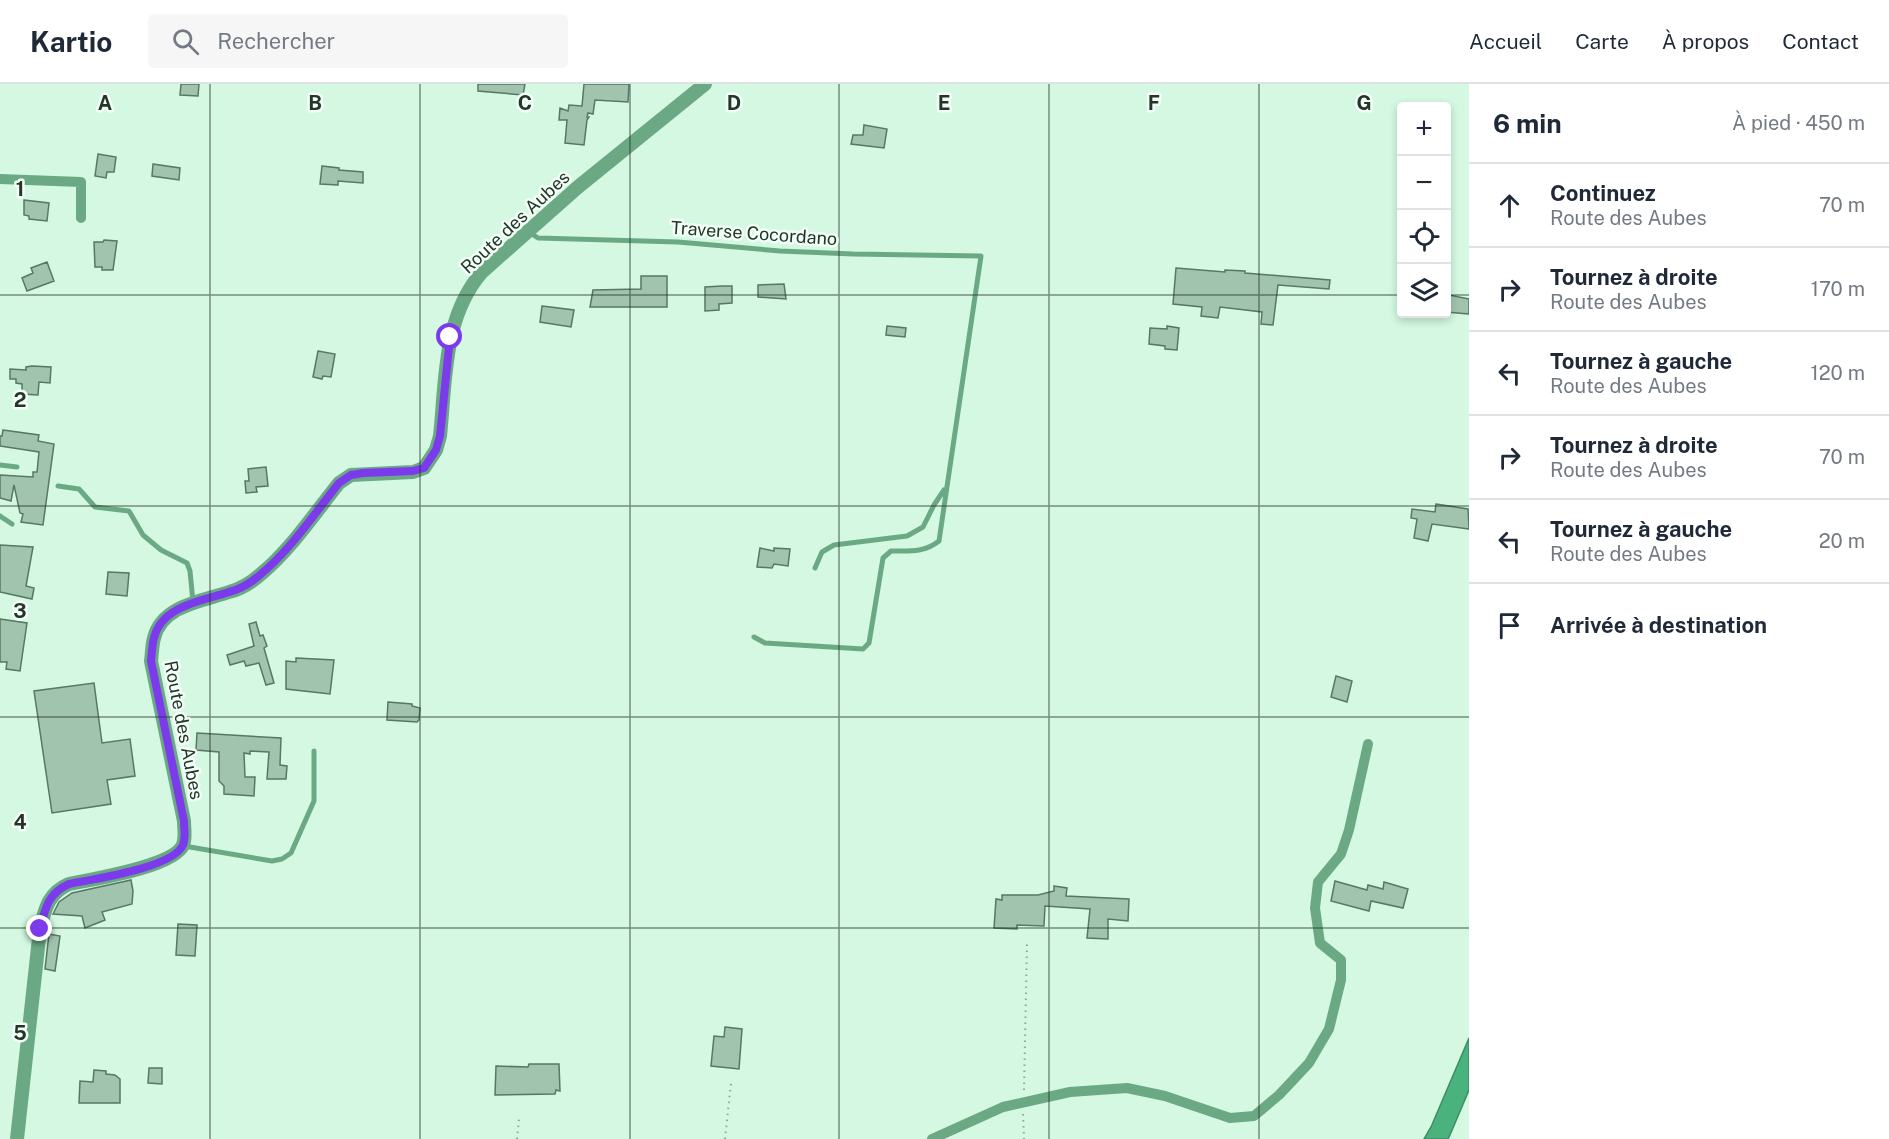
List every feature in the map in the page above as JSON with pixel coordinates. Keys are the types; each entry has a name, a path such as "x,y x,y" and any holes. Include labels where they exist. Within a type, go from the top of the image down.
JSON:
{"street":[{"name":"Route des Aubes","path":"182,846 184,821 151,661 154,637 162,622 177,610 231,592 262,574 279,557 339,483 351,475 413,471 424,468 436,450 440,436 450,337 463,298 483,272 578,187 705,84"},
{"path":"0,179 81,182 81,218"},
{"path":"932,1139 1003,1107 1070,1092 1127,1088 1165,1096 1230,1118 1254,1116 1309,1063 1329,1029 1341,980 1341,960 1320,943 1315,908 1318,882 1341,854 1349,830 1368,744"},
{"path":"17,1139 40,929 46,904 57,889 69,884 157,864 176,854 182,846"}],"lane":[{"name":"Traverse Cocordano","path":"528,232 538,238 678,242 780,251 981,256 945,489"},
{"path":"0,465 17,467"},
{"path":"58,486 79,489 94,507 129,511 143,535 160,550 188,563 193,603"},
{"path":"815,568 822,552 834,545 907,536 923,527 933,505 945,489"},
{"path":"754,637 765,643 863,649 869,643 883,558 891,551 920,551 930,548 939,541 945,489"},
{"path":"0,516 12,524"},
{"path":"182,846 272,861 282,859 291,853 315,801 315,751"}],"path":[{"path":"1024,1139 1027,943"},
{"path":"725,1139 731,1083"},
{"path":"517,1139 519,1119"}],"shaded area":[{"path":"1469,1038 1469,1090 1450,1135 1448,1139 1424,1139 1431,1127"}],"building":[{"path":"181,84 199,84 198,96 180,95"},
{"path":"478,84 525,84 523,95 478,91"},
{"path":"584,84 629,84 628,102 595,100 593,114 588,113 587,117 589,117 584,145 565,143 567,120 559,120 560,108 568,111 569,105 582,106"},
{"path":"864,125 887,129 884,148 851,144 853,135 863,135"},
{"path":"98,154 116,157 114,172 107,172 106,178 95,176"},
{"path":"153,164 180,168 179,180 152,176"},
{"path":"322,166 363,172 363,183 338,181 338,185 320,184"},
{"path":"24,200 49,203 47,221 29,219 29,216 24,215"},
{"path":"117,241 113,270 102,270 102,267 95,267 94,242"},
{"path":"47,262 54,281 27,291 22,278 33,273 31,268"},
{"path":"1176,268 1225,272 1225,270 1245,271 1245,273 1330,280 1329,289 1278,285 1273,325 1261,324 1262,312 1220,307 1218,318 1201,316 1202,307 1173,304"},
{"path":"641,276 667,276 667,307 590,307 593,290 641,289"},
{"path":"784,284 786,299 758,297 758,285"},
{"path":"732,286 732,303 719,304 719,310 705,311 705,287"},
{"path":"1451,295 1469,299 1469,314 1451,312"},
{"path":"542,306 574,310 571,327 540,322"},
{"path":"887,326 906,328 905,337 886,335"},
{"path":"1167,326 1179,328 1177,350 1149,344 1150,328 1167,329"},
{"path":"318,351 335,354 331,377 323,376 322,379 313,377"},
{"path":"26,367 51,367 50,383 39,382 38,395 22,394 22,384 16,383 16,379 10,379 10,369 26,370"},
{"path":"3,430 39,435 38,441 54,444 43,525 21,522 23,514 20,513 14,485 11,501 0,498 0,475 33,477 33,472 37,472 39,452 0,446 0,436"},
{"path":"266,467 268,486 256,487 257,492 246,493 245,481 249,481 248,469"},
{"path":"1436,504 1468,509 1469,529 1432,524 1428,541 1414,538 1417,519 1411,518 1412,509 1435,512"},
{"path":"0,545 33,547 26,586 34,588 32,599 0,592"},
{"path":"760,548 774,551 774,548 790,549 788,566 774,564 772,568 757,567"},
{"path":"108,572 129,573 127,596 106,594"},
{"path":"0,619 27,623 20,671 6,669 7,662 0,662"},
{"path":"256,622 260,636 263,635 267,646 264,648 274,683 266,685 259,663 246,666 244,661 230,665 227,655 254,646 249,624"},
{"path":"296,658 334,660 330,694 286,689 286,661 296,662"},
{"path":"1336,676 1352,681 1347,702 1331,697"},
{"path":"94,683 102,743 130,739 135,776 107,780 111,804 52,813 34,691"},
{"path":"388,702 412,704 420,708 419,720 417,722 387,720"},
{"path":"197,733 281,738 280,765 287,766 286,779 267,779 269,752 250,751 250,754 244,753 245,777 255,777 254,796 224,794 224,786 219,781 219,752 196,750"},
{"path":"131,880 132,904 102,912 105,920 85,928 82,916 53,914 59,902 72,893"},
{"path":"1335,881 1367,890 1368,885 1383,889 1384,882 1408,889 1403,908 1371,901 1369,911 1331,901"},
{"path":"1054,886 1067,888 1066,896 1129,899 1128,921 1108,919 1108,939 1087,938 1090,909 1045,906 1044,926 1017,925 1017,929 994,928 996,899 1002,900 1002,895 1038,895 1054,891"},
{"path":"178,924 197,925 195,956 176,955"},
{"path":"49,934 60,936 55,971 45,969"},
{"path":"725,1027 742,1029 739,1069 711,1066 714,1036 724,1037"},
{"path":"529,1064 559,1064 560,1091 556,1090 555,1094 495,1095 496,1066 528,1067"},
{"path":"149,1068 162,1068 162,1084 148,1083"},
{"path":"94,1070 106,1071 106,1074 115,1075 120,1079 120,1103 79,1103 80,1081 93,1082"}],"route":[{"path":"40,929 46,904 57,889 69,884 157,864 176,854 182,846 184,821 151,661 154,637 162,622 177,610 231,592 262,574 279,557 339,483 351,475 413,471 424,468 436,450 440,436 450,337"}]}
